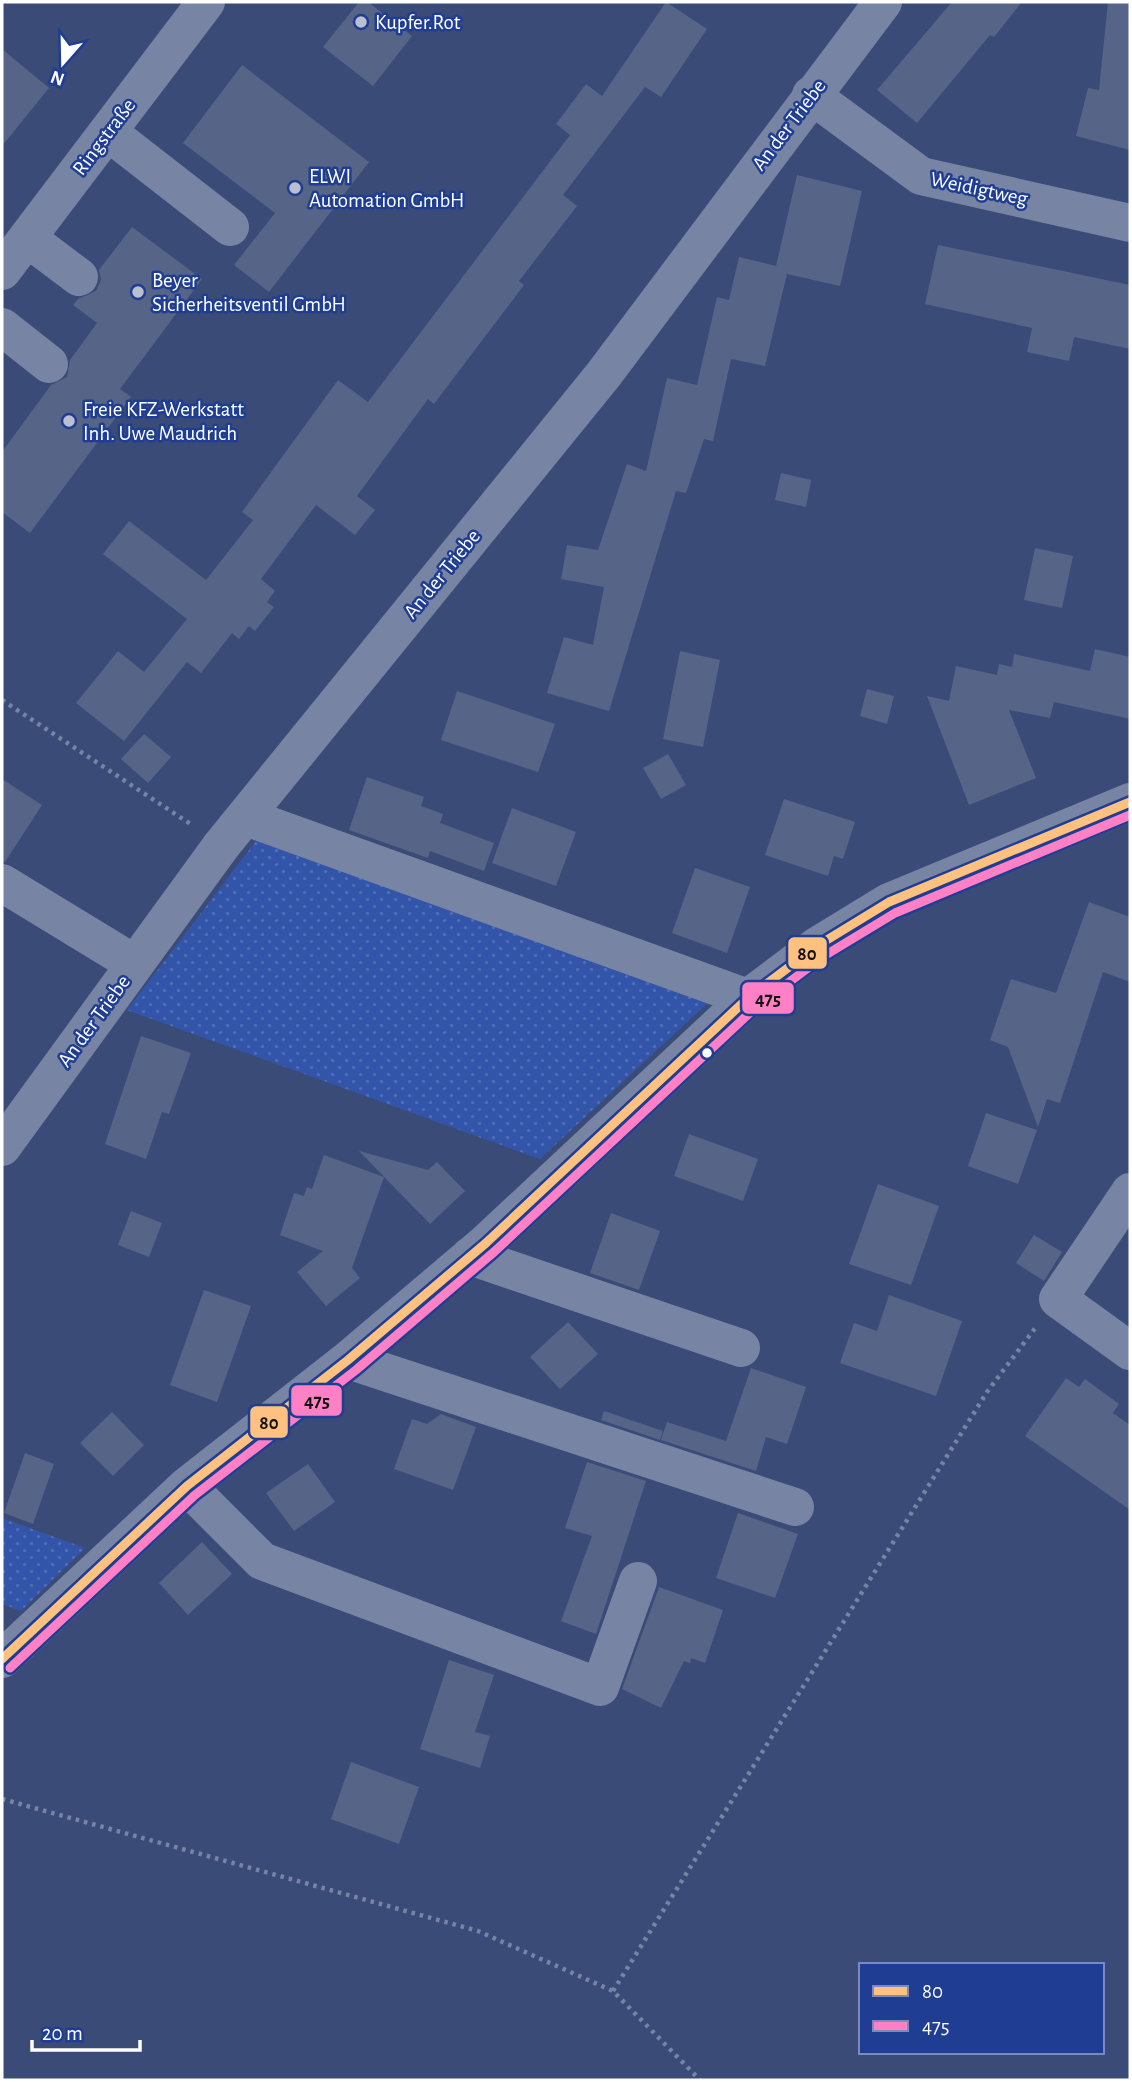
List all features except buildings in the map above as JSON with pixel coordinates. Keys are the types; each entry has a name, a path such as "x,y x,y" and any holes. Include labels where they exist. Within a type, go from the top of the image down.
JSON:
{"street":[{"name":"Ringstraße","path":"2,271 206,2"},
{"name":"An der Triebe","path":"2,1147 221,846 604,374 811,94 883,2"},
{"name":"Weidigtweg","path":"811,94 921,176 1130,223"},
{"path":"108,132 230,227"},
{"path":"27,238 79,277"},
{"path":"2,327 49,364"},
{"path":"2,1659 187,1486 348,1360 470,1256 748,998 817,946 889,902 1130,802"},
{"path":"246,817 748,998"},
{"path":"2,884 135,964"},
{"path":"1130,1192 1058,1299 1130,1351"},
{"path":"470,1256 741,1348"},
{"path":"348,1360 795,1507"},
{"path":"187,1486 262,1561 600,1687 638,1581"}],"path":[{"path":"2,700 158,800 221,846"},
{"path":"613,1991 987,1391 1058,1299"},
{"path":"2,1799 478,1931 613,1991 701,2080"}],"shaded area":[{"path":"259,837 714,997 540,1159 127,1010"},
{"path":"2,1518 85,1548 21,1611 2,1604"}],"transit line":[{"name":"80","path":"2,1659 187,1486 348,1360 486,1243 748,998 817,946 889,902 1130,802"},
{"name":"475","path":"10,1668 195,1495 356,1370 494,1252 756,1007 824,956 895,913 1130,815"}],"place":[{"name":"Kupfer.Rot","path":"361,22"},
{"name":"ELWI Automation GmbH","path":"295,188"},
{"name":"Beyer Sicherheitsventil GmbH","path":"138,292"},
{"name":"Freie KFZ-Werkstatt Inh. Uwe Maudrich","path":"69,421"}]}
